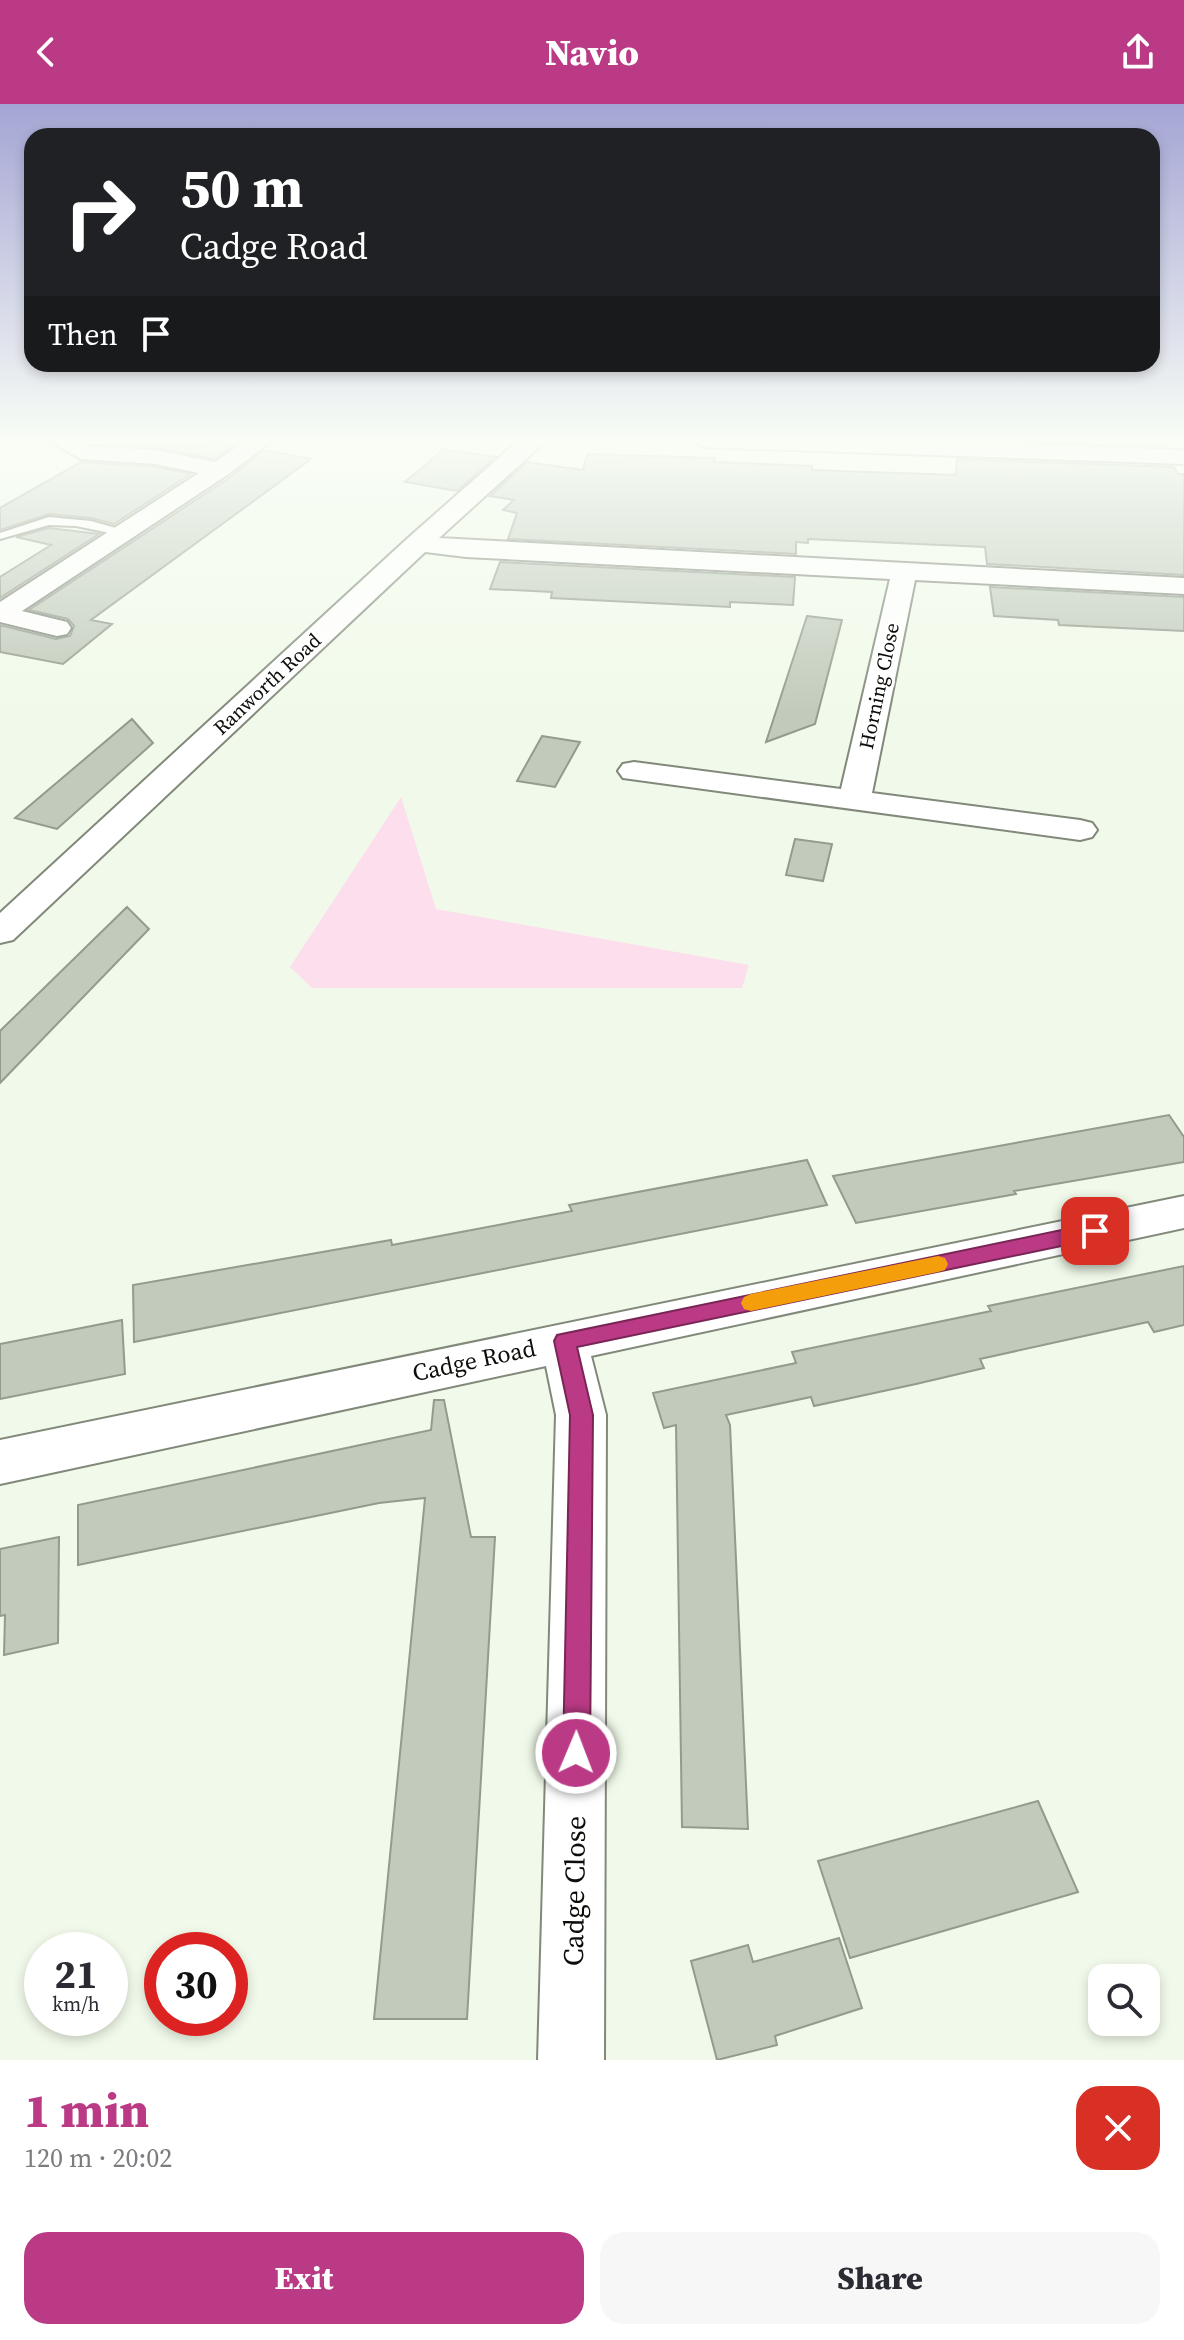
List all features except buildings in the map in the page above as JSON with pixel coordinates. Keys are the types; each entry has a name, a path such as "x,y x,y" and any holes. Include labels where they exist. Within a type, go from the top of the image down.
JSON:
{"street":[{"name":"Ranworth Road","path":"0,932 430,531"},
{"path":"0,614 124,532"},
{"path":"417,543 466,549 1184,586"},
{"name":"Horning Close","path":"854,800 904,572"},
{"path":"0,614 57,628"},
{"path":"634,771 1080,830"},
{"name":"Cadge Road","path":"0,1462 1184,1212"},
{"name":"Cadge Close","path":"564,1341 581,1415 571,2060"}],"lane":[{"path":"3,536 12,531"}],"shaded area":[{"path":"401,797 436,909 749,965 742,988 312,988 290,967"}],"slow traffic":[{"path":"751,1303 938,1264"}],"route":[{"path":"576,1753 581,1415 564,1341 1095,1231"}]}
